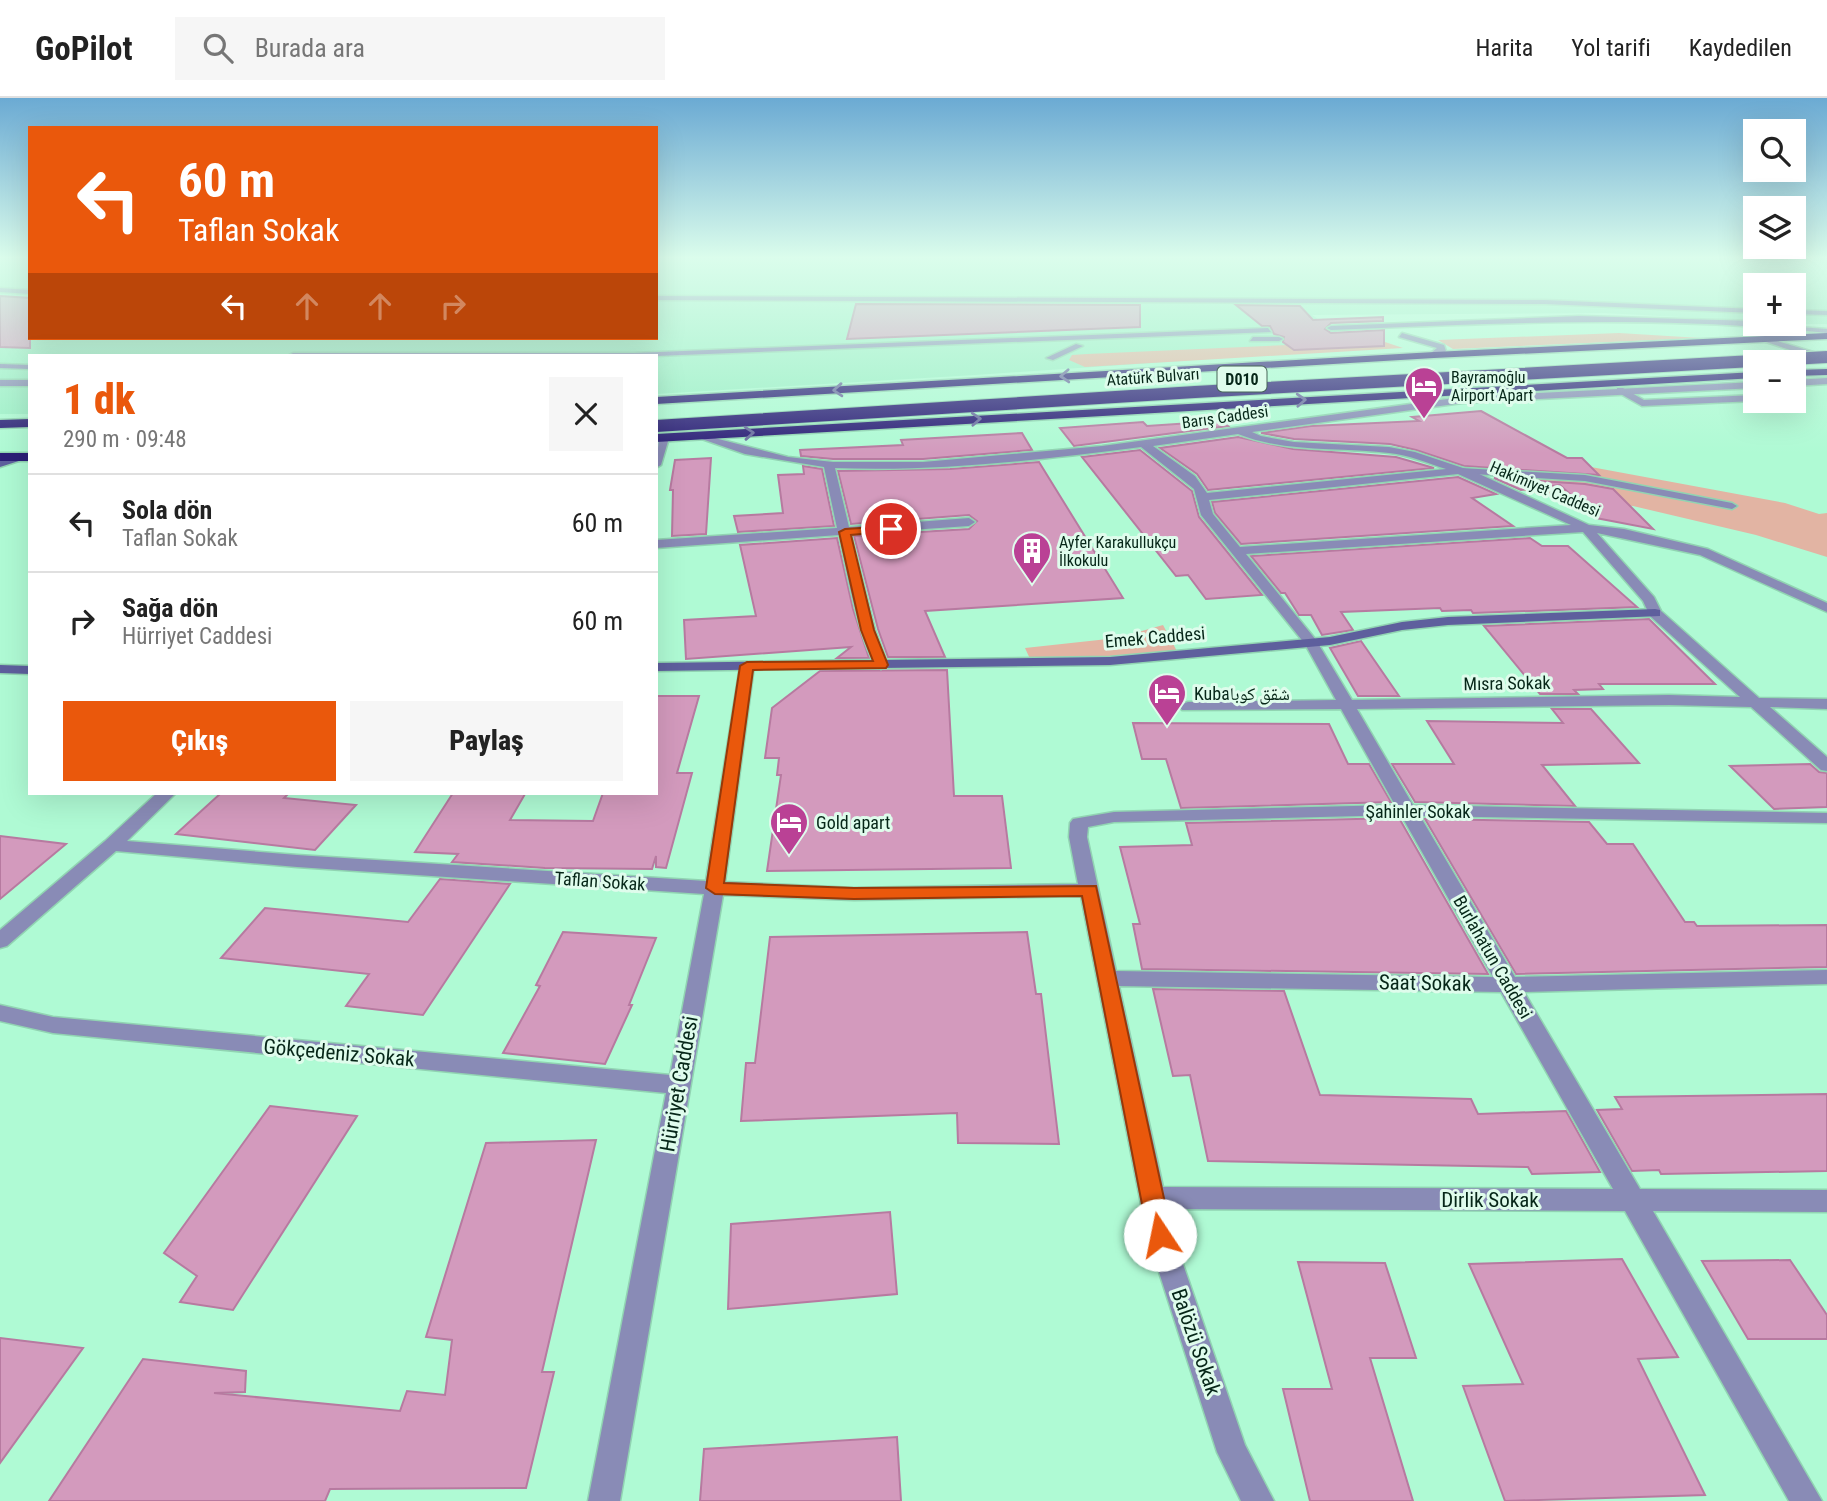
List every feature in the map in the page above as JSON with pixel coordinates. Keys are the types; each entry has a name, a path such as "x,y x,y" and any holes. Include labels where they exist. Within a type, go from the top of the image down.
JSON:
{"highway":[{"path":"658,401 1827,334"},
{"name":"Atatürk Bulvarı","path":"658,413 1826,356"},
{"name":"Atatürk Bulvarı","path":"658,426 1235,389 1826,356"},
{"path":"1806,373 1827,372"},
{"path":"660,438 1743,376"},
{"path":"0,424 28,423"},
{"path":"0,430 28,431"},
{"path":"10,443 28,443"},
{"path":"0,457 25,457"}],"street":[{"path":"1763,338 1826,356"},
{"path":"1806,382 1827,381"},
{"name":"Barış Caddesi","path":"703,436 754,453 828,463 962,463 1144,444 1452,401 1620,390 1743,386"},
{"name":"Hakimiyet Caddesi","path":"1242,431 1258,439 1284,444 1400,452 1461,471 1586,528 1624,533 1704,552 1824,605"},
{"name":"Burlahatun Caddesi","path":"1144,444 1191,478 1200,488 1207,515 1311,643 1806,1501"},
{"path":"0,464 25,457"},
{"path":"828,463 868,630 881,665"},
{"path":"1202,497 1461,471"},
{"path":"658,544 969,522"},
{"path":"1236,551 1586,528 1649,600 1655,613 1827,766"},
{"name":"Emek Caddesi","path":"658,667 1110,661 1311,643 1402,626 1448,621 1655,613"},
{"name":"Hürriyet Caddesi","path":"604,1501 715,888 747,666"},
{"path":"0,669 28,670"},
{"name":"Mısra Sokak","path":"1188,707 1755,701 1827,704"},
{"path":"0,941 112,845 165,795"},
{"name":"Şahinler Sokak","path":"1089,890 1078,837 1079,823 1114,817 1409,810 1827,818"},
{"name":"Taflan Sokak","path":"112,845 297,861 715,888 854,894 1089,890"},
{"name":"Balözü Sokak","path":"1089,890 1160,1235 1232,1452 1258,1501"},
{"name":"Saat Sokak","path":"1107,978 1508,985 1827,977"},
{"name":"Gökçedeniz Sokak","path":"0,1013 53,1025 679,1085"},
{"name":"Dirlik Sokak","path":"1152,1198 1827,1201"}],"lane":[{"path":"1331,328 1467,322"},
{"path":"1731,322 1827,334"},
{"path":"1435,324 1431,328 1442,332"},
{"path":"1389,336 1630,325 1725,330 1763,338"},
{"name":"Atatürk Bulvarı","path":"658,361 783,352 1268,330"},
{"path":"1402,335 1441,347 1443,351 1434,355"},
{"path":"1345,337 1364,336"},
{"name":"Atatürk Bulvarı","path":"658,355 1279,339"},
{"name":"Atatürk Bulvarı","path":"1050,358 1079,346"},
{"path":"0,366 28,367"},
{"path":"0,374 28,374"},
{"path":"0,383 28,383"},
{"path":"1620,390 1642,403 1743,399"},
{"path":"1461,471 1585,478 1732,506"}],"shaded area":[{"path":"0,322 28,322 28,340 658,340 658,322 1323,322 1360,347 975,375 658,394 658,354 28,354 28,414 0,414"},
{"path":"1806,322 1827,322 1806,324"},
{"path":"1619,333 1701,338 1453,349 1438,340"},
{"path":"1372,341 1403,348 1085,367 1069,360 1072,355 1287,345 1294,350 1359,347"},
{"path":"1591,467 1785,503 1819,514 1827,513 1827,557 1756,535 1633,506 1576,502 1521,490 1480,470"},
{"path":"1163,625 1179,655 1031,661 1025,648 1117,638"}],"building":[{"path":"0,322 28,322 30,348 0,347"},
{"path":"851,322 1140,322 1140,327 847,339"},
{"path":"1258,322 1345,322 1331,323 1325,329 1331,333 1384,330 1384,346 1294,350 1283,342 1284,337 1274,334 1270,326 1262,326"},
{"path":"1481,411 1567,458 1582,458 1599,475 1464,466 1390,444 1294,439 1261,433 1311,426 1419,421 1412,417"},
{"path":"1221,421 1228,426 1074,446 1060,428 1143,422 1147,426"},
{"path":"1022,433 1032,450 923,459 833,459 801,456 800,450 903,445 901,440"},
{"path":"1238,437 1293,449 1396,457 1434,468 1208,490 1197,474 1160,448"},
{"path":"1140,450 1192,491 1199,517 1262,595 1206,599 1188,575 1176,576 1082,457"},
{"path":"711,458 706,534 672,536 673,490 670,490 675,460"},
{"path":"1039,462 1123,598 925,611 945,657 888,657 854,536 969,529 977,521 969,515 851,524 838,471 950,469"},
{"path":"803,466 822,469 834,526 738,532 734,516 783,513 778,475 804,474"},
{"path":"1458,477 1496,494 1472,498 1513,526 1241,544 1215,513 1212,502"},
{"path":"1494,478 1585,484 1613,489 1653,529 1596,518 1560,485 1521,490"},
{"path":"837,538 853,609 869,658 837,658 851,647 686,659 684,620 756,616 740,545"},
{"path":"1530,538 1542,546 1568,546 1637,607 1473,613 1471,610 1442,611 1440,608 1341,612 1353,630 1322,635 1311,615 1299,615 1285,593 1281,593 1251,556"},
{"path":"1649,619 1715,684 1599,684 1603,689 1574,690 1578,694 1540,694 1484,626"},
{"path":"1361,641 1399,696 1358,696 1330,648"},
{"path":"947,670 954,796 1002,796 1011,868 767,871 781,775 777,775 779,758 765,758 772,708 820,671"},
{"path":"658,696 699,696 677,773 692,773 666,868 656,867 656,856 652,869 545,868 452,862 458,854 415,852 452,795 524,795 510,820 593,821 602,795 658,795"},
{"path":"1552,709 1591,709 1639,763 1542,765 1575,806 1415,802 1392,764 1454,764 1427,721 1563,723"},
{"path":"1133,723 1329,724 1348,764 1369,764 1391,802 1181,808 1166,759 1142,759"},
{"path":"1810,764 1819,772 1827,773 1827,807 1774,809 1730,766"},
{"path":"219,795 287,795 284,798 356,805 315,850 176,834"},
{"path":"1399,818 1488,974 1142,969 1133,924 1140,924 1120,847 1192,845 1186,823"},
{"path":"1425,819 1589,822 1607,844 1633,844 1685,922 1694,922 1697,926 1827,925 1827,967 1516,974"},
{"path":"0,836 66,844 0,899"},
{"path":"440,879 510,884 423,1015 346,1006 369,974 221,958 265,908 408,922"},
{"path":"563,932 656,938 629,1005 632,1005 605,1064 503,1053 540,986 536,985"},
{"path":"1027,932 1036,994 1041,994 1059,1144 958,1143 957,1113 741,1121 746,1063 755,1063 770,937"},
{"path":"1153,989 1284,991 1320,1095 1471,1099 1478,1114 1566,1111 1600,1172 1532,1174 1528,1167 1208,1161 1190,1075 1173,1076"},
{"path":"1827,1094 1827,1171 1661,1174 1659,1170 1632,1171 1597,1110 1622,1109 1615,1097"},
{"path":"270,1106 357,1116 233,1310 180,1302 197,1276 164,1253"},
{"path":"596,1140 542,1372 554,1372 526,1488 330,1489 325,1501 49,1501 143,1359 246,1371 245,1392 214,1393 400,1411 407,1391 445,1395 452,1340 426,1337 486,1143"},
{"path":"890,1212 897,1294 728,1309 731,1224"},
{"path":"1622,1259 1678,1357 1638,1359 1705,1495 1505,1501 1463,1386 1523,1384 1469,1264"},
{"path":"1790,1260 1827,1315 1827,1339 1748,1339 1702,1261"},
{"path":"1298,1262 1385,1263 1416,1358 1370,1358 1413,1501 1310,1501 1283,1389 1332,1389"},
{"path":"0,1338 83,1348 0,1463"},
{"path":"897,1437 901,1501 700,1501 704,1449"}],"place":[{"name":"Bayramoğlu Airport Apart","path":"1424,420"},
{"name":"Ayfer Karakullukçu İlkokulu","path":"1032,585"},
{"name":"Kubaشقق كوبا","path":"1167,727"},
{"name":"Gold apart","path":"789,856"}],"route":[{"path":"891,529 845,532 868,630 881,665 747,666 715,888 854,894 1089,890 1160,1235"}]}
